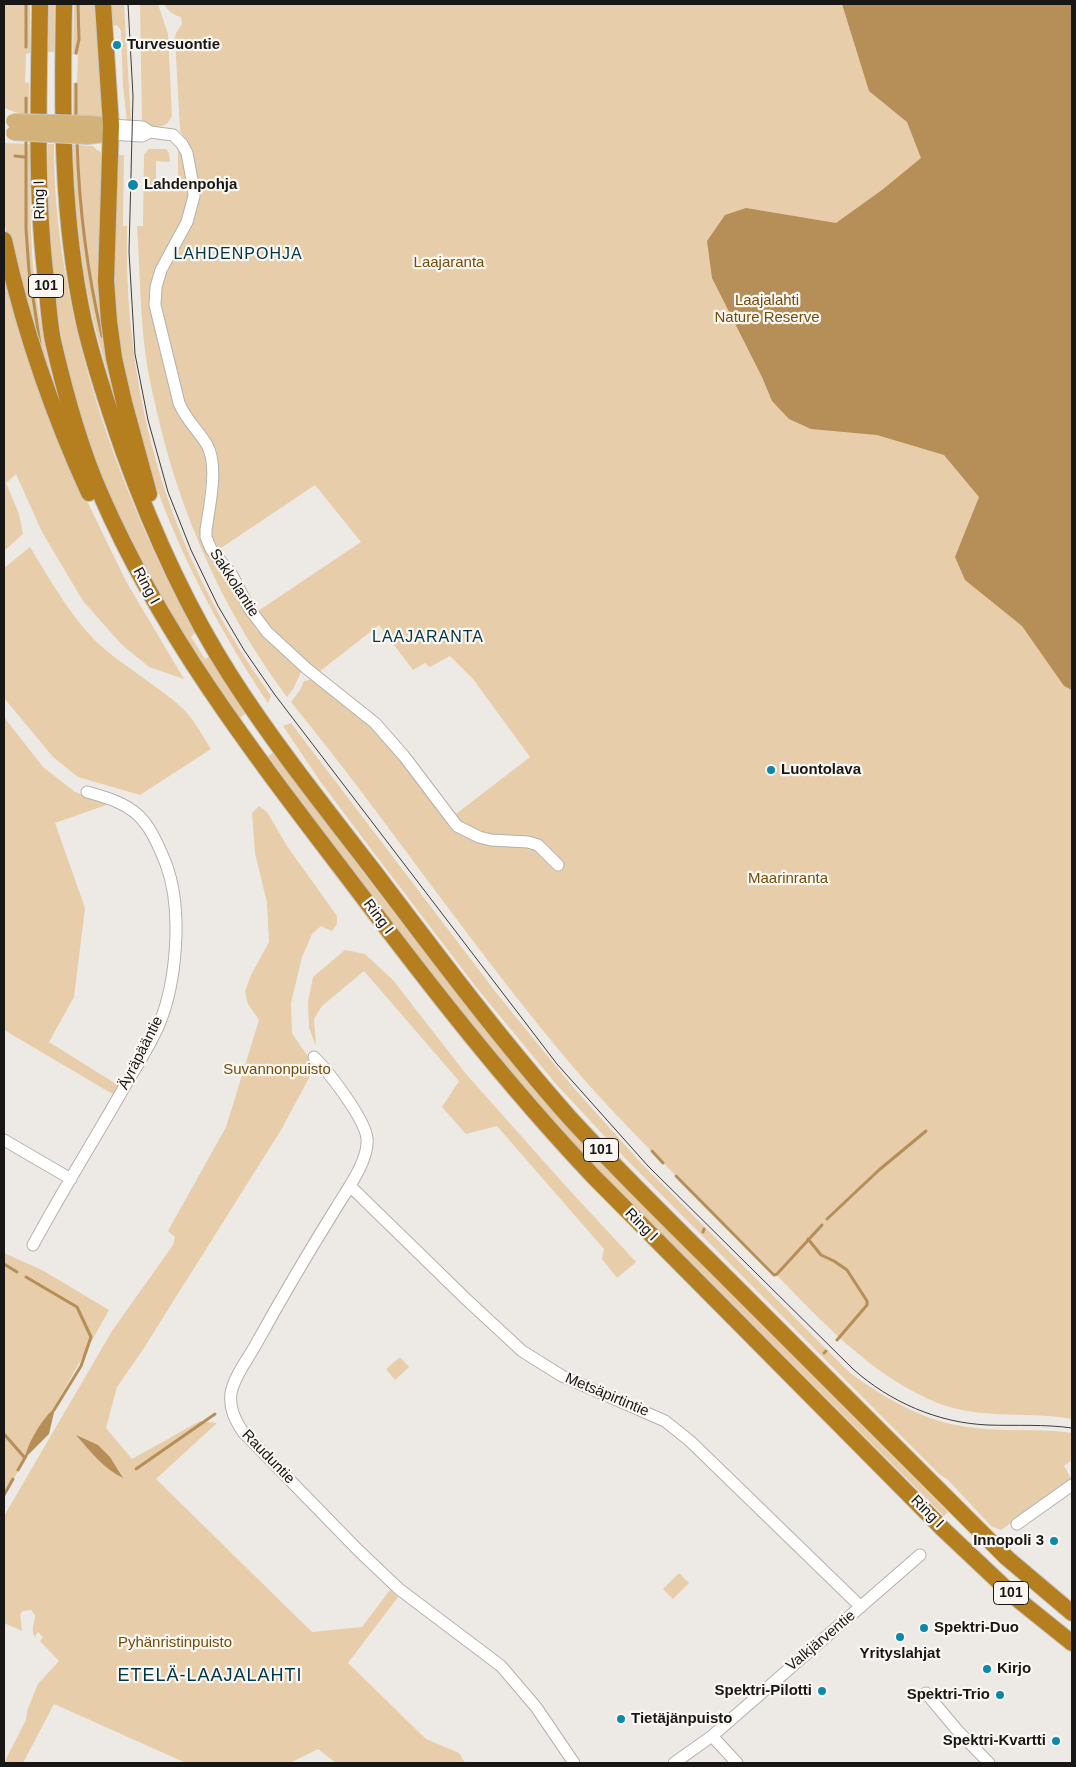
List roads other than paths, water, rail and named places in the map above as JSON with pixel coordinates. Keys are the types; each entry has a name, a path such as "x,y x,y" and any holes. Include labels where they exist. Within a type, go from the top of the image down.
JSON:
{"highway":[{"name":"Ring I","path":"40,4 40,230 52,337 72,419 100,494 128,554 180,646 233,724 391,934 498,1070 556,1137 944,1530 1016,1598 1072,1643"},
{"name":"Ring I","path":"64,4 63,147 67,212 75,276 85,325 106,402 138,492 160,542 206,634 252,709 269,734 483,1014 574,1122 977,1528 1042,1589 1072,1613"},
{"path":"103,4 110,129 106,273 109,321 114,358 124,402 148,489 160,542"},
{"path":"4,240 23,318 62,430 91,498 128,554"}],"main road":[{"path":"8,126 88,130 110,129"}],"street":[{"name":"Sakkolantie","path":"110,129 142,136 150,132 172,135 182,144 187,152 194,196 187,222 161,270 156,287 155,305 179,403 186,418 207,445 212,457 213,473 206,530 206,537 211,549 232,575 249,608 267,632 306,668 375,723 404,756 458,826 485,838 528,842 538,845 558,865"},
{"name":"Äyräpääntie","path":"33,1246 158,1027 173,976 176,926 168,870 147,825 138,813 129,808 109,798 87,792"},
{"name":"Rauduntie","path":"314,1057 359,1118 367,1134 367,1149 350,1186 237,1378 231,1393 233,1414 243,1432 358,1550 399,1589 501,1666 536,1707 574,1763"},
{"path":"4,1140 71,1180"},
{"name":"Metsäpirtintie","path":"350,1186 522,1351 562,1376 665,1421 690,1441 862,1607"},
{"path":"1017,1524 1072,1486"},
{"name":"Valkjärventie","path":"674,1763 712,1736 920,1555"},
{"path":"926,1693 989,1763"},
{"path":"712,1736 737,1763"}],"waterway":[{"path":"26,4 26,47"},
{"path":"78,4 79,40"},
{"path":"76,53 79,39"},
{"path":"76,84 76,120"},
{"path":"26,98 26,117"},
{"path":"26,138 26,229 29,271 40,344"},
{"path":"77,141 85,239 92,288 102,336"},
{"path":"15,156 24,157"},
{"path":"827,1219 879,1170 926,1131"},
{"path":"652,1151 663,1163"},
{"path":"676,1176 774,1275 822,1225"},
{"path":"808,1239 821,1255 847,1270 867,1301 867,1305 837,1340"},
{"path":"4,1264 17,1272"},
{"path":"26,1277 77,1307 91,1337 81,1366 54,1410"},
{"path":"136,1469 215,1414"},
{"path":"4,1434 25,1458"},
{"path":"18,1470 26,1456"},
{"path":"4,1495 13,1479"}],"tram line":[{"path":"128,4 133,96 129,252 135,354 148,420 168,492 191,550 218,606 244,650 275,695 557,1064 648,1166 853,1369 867,1381 899,1401 916,1409 951,1420 988,1425 1072,1428"}],"place":[{"name":"Turvesuontie","path":"117,45"},
{"name":"Lahdenpohja","path":"133,185"},
{"name":"Luontolava","path":"771,770"},
{"name":"Innopoli 3","path":"1054,1541"},
{"name":"Spektri-Duo","path":"924,1628"},
{"name":"Yrityslahjat","path":"900,1637"},
{"name":"Kirjo","path":"987,1669"},
{"name":"Spektri-Pilotti","path":"822,1691"},
{"name":"Spektri-Trio","path":"1000,1695"},
{"name":"Tietäjänpuisto","path":"621,1719"},
{"name":"Spektri-Kvartti","path":"1056,1741"}],"district":[{"name":"LAHDENPOHJA","path":"238,255"},
{"name":"LAAJARANTA","path":"428,638"},
{"name":"ETELÄ-LAAJALAHTI","path":"210,1676"}],"park label":[{"name":"Laajaranta","path":"449,263"},
{"name":"Laajalahti Nature Reserve","path":"767,310"},
{"name":"Maarinranta","path":"788,879"},
{"name":"Suvannonpuisto","path":"277,1070"},
{"name":"Pyhänristinpuisto","path":"175,1643"}]}
